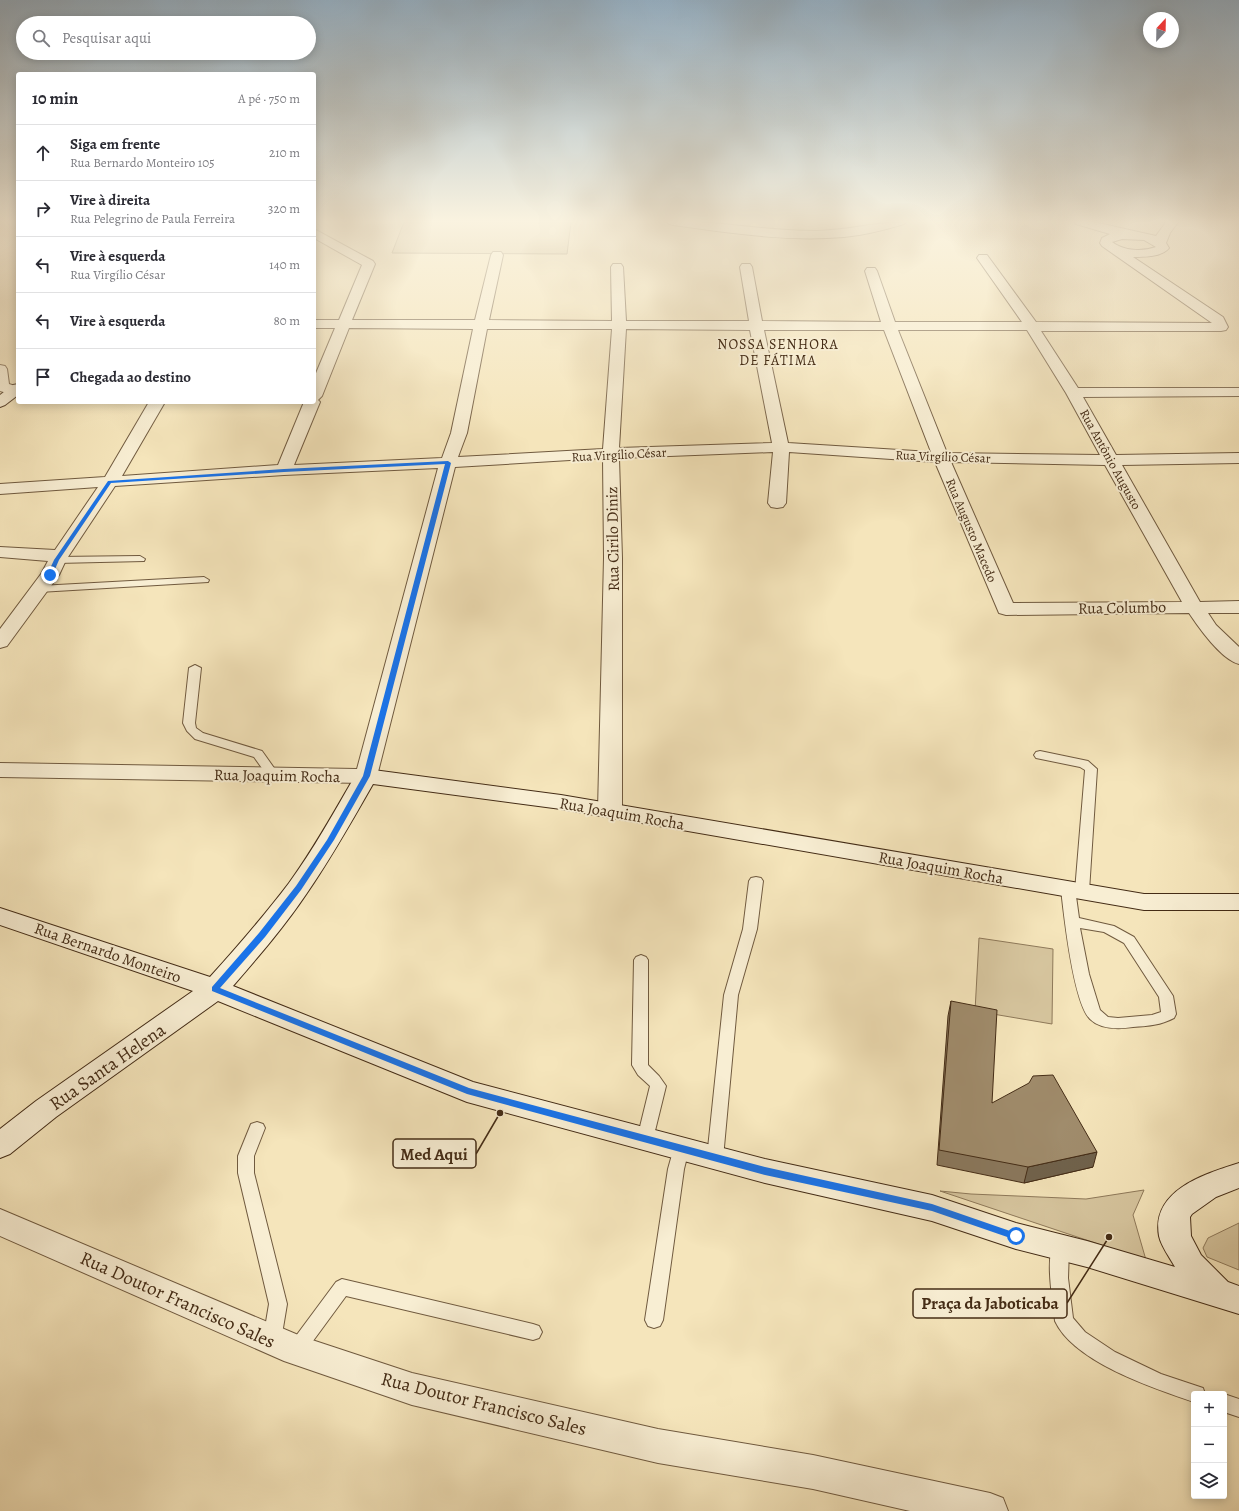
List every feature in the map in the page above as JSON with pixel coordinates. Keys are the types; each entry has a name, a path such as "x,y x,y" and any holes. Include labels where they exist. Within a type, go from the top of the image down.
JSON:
{"street":[{"path":"316,391 357,293"},
{"name":"Rua Santa Helena","path":"0,1146 46,1109 215,989 262,935 298,888 330,840 366,776 448,463 459,433 488,293"},
{"name":"Rua Cirilo Diniz","path":"610,810 614,558 611,453 619,325 618,293"},
{"path":"750,293 781,447 777,503"},
{"name":"Rua Augusto Macedo","path":"878,293 889,326 941,457 1006,609"},
{"name":"Rua Antônio Augusto","path":"1008,293 1032,327 1074,393 1110,460 1194,606 1209,629 1239,658"},
{"path":"316,324 1221,328 1218,320 1187,293"},
{"path":"0,369 2,386 16,390"},
{"path":"0,402 16,390"},
{"path":"1074,393 1239,392"},
{"path":"0,642 50,575 59,558 110,482 156,404"},
{"path":"284,470 311,404"},
{"name":"Rua Virgílio César","path":"0,489 284,470 448,463 611,453 781,447 941,457 1110,460 1239,458"},
{"path":"0,552 59,558"},
{"name":"Rua Columbo","path":"1006,609 1194,606 1239,607"},
{"name":"Rua Joaquim Rocha","path":"0,770 366,776 562,802 1144,902 1239,902"},
{"name":"Rua Bernardo Monteiro","path":"0,916 215,989 467,1091 765,1171 932,1208 1016,1236 1228,1296"},
{"path":"1228,1296 1190,1265 1176,1238 1175,1217 1180,1206 1204,1188 1239,1175"},
{"name":"Rua Doutor Francisco Sales","path":"0,1222 284,1345 412,1389 658,1446 813,1472 990,1511"}],"lane":[{"path":"59,558 140,559"},
{"path":"39,589 204,580"},
{"path":"195,668 189,723 191,729 199,736 258,754 273,775"},
{"path":"1040,755 1084,764 1091,769 1072,922 1087,1001 1093,1013 1103,1020 1115,1024 1162,1019 1169,1014 1166,996 1123,934 1110,929 1072,922"},
{"path":"715,1158 730,996 750,929 756,882"},
{"path":"641,960 640,1065 641,1068 656,1080 658,1086 645,1139"},
{"path":"257,1128 246,1156 246,1173 278,1304 284,1345"},
{"path":"654,1320 676,1169 681,1149"},
{"path":"1060,1248 1059,1278 1064,1321 1079,1338 1115,1361 1157,1382 1191,1392"},
{"path":"284,1345 342,1287 533,1332"},
{"path":"1227,1404 1239,1408"}],"shaded area":[{"path":"979,938 1053,949 1052,1024 975,1011"},
{"path":"1144,1190 1133,1215 1146,1260 940,1191 971,1194 1086,1199"},
{"path":"1239,1223 1239,1270 1207,1257 1203,1248 1208,1238"}],"building":[{"path":"951,1001 997,1010 992,1103 1029,1083 1033,1076 1053,1075 1097,1152 1028,1167 939,1150"}],"place":[{"name":"Med Aqui","path":"500,1113"},
{"name":"Praça da Jaboticaba","path":"1109,1237"}],"district":[{"name":"NOSSA SENHORA DE FÁTIMA","path":"778,352"}],"route":[{"path":"50,575 57,560 110,482 284,470 448,463 366,776 330,840 298,888 262,935 215,989 467,1091 765,1171 932,1208 1016,1236"}]}
